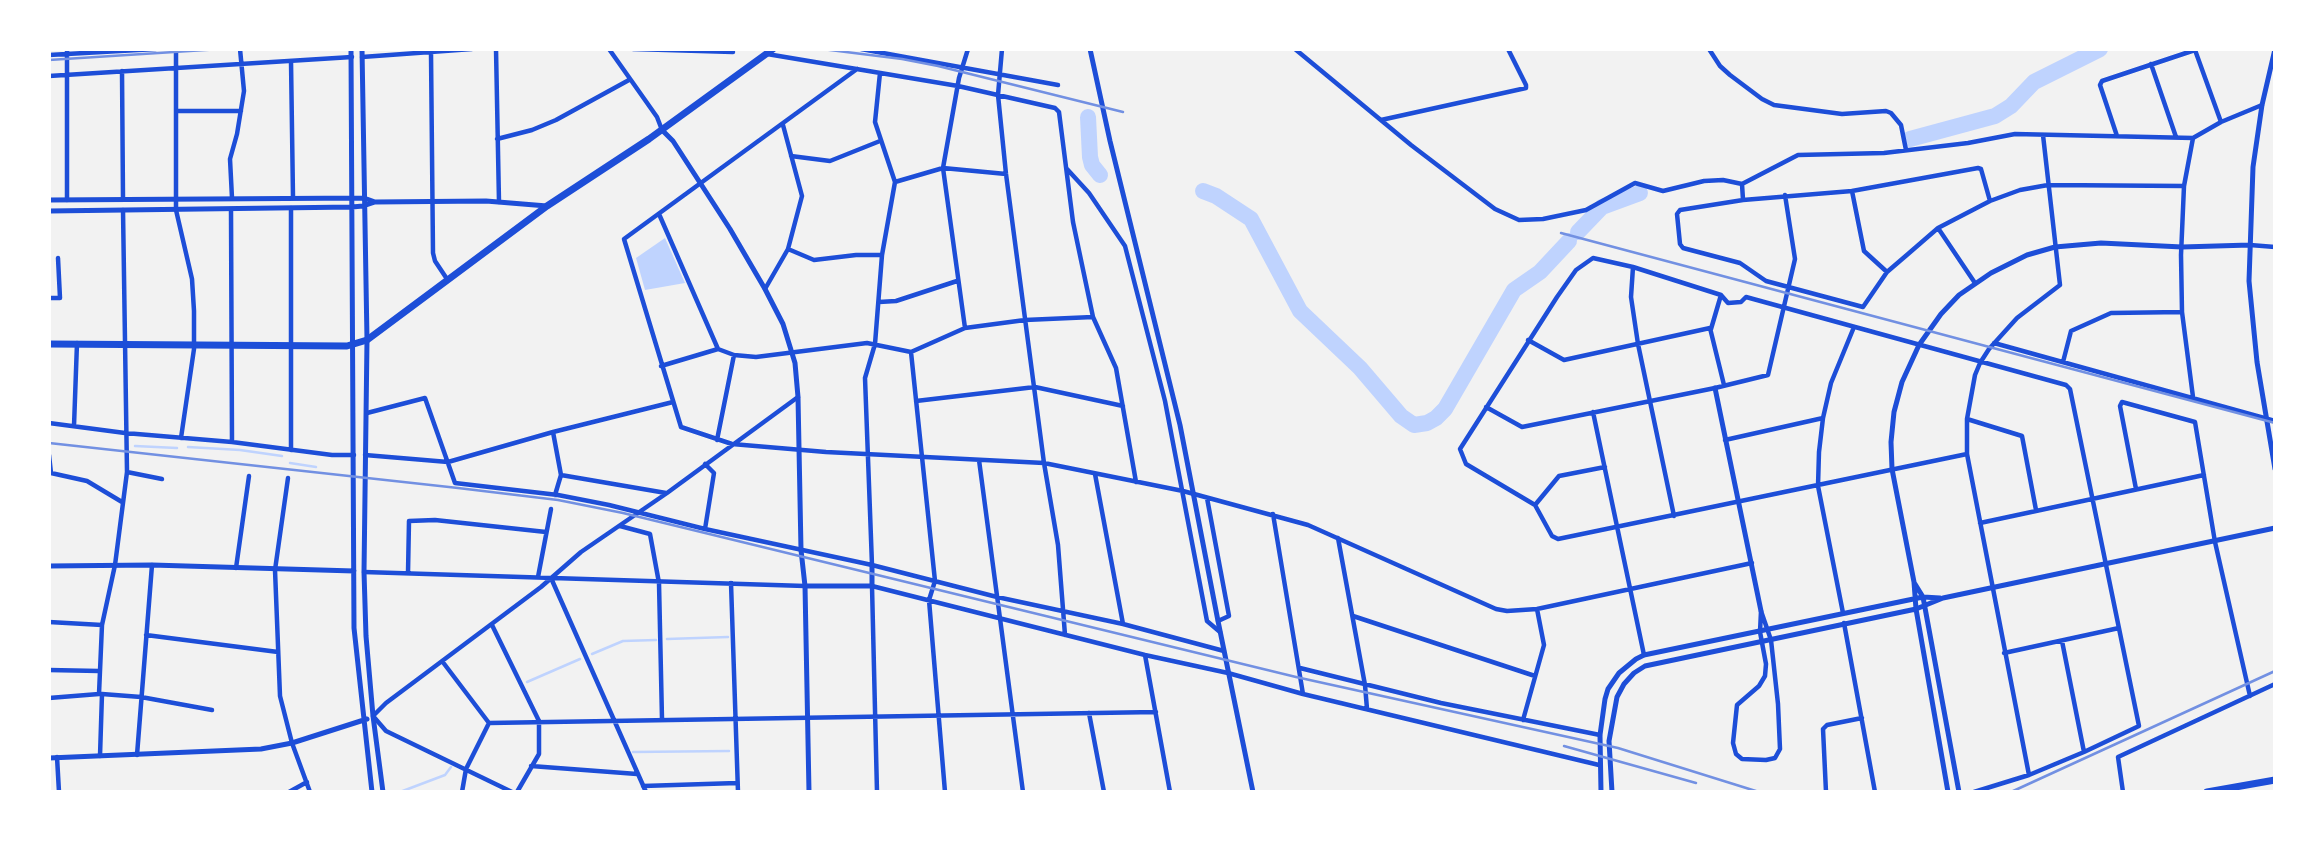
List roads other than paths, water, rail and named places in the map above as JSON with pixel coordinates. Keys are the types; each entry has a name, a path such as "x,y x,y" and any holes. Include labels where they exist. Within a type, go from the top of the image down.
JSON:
{"highway":[{"path":"49,344 291,346 353,344 367,340 547,206 662,130 773,49"},
{"path":"2207,792 2275,780"}],"street":[{"path":"49,55 67,51 156,49"},
{"path":"176,49 176,209 191,279 194,311 194,346 181,438"},
{"path":"232,198 230,159 244,91 240,49"},
{"path":"351,49 354,628 372,792"},
{"path":"362,49 367,340 364,572 366,636 383,792"},
{"path":"362,57 472,49"},
{"path":"496,49 499,202"},
{"path":"609,49 657,117 662,130 673,141 765,289 783,324 792,352 798,397 809,792"},
{"path":"633,49 733,52"},
{"path":"861,49 886,50 1058,85"},
{"path":"965,328 943,168 958,86 968,49"},
{"path":"1002,49 998,95 1006,174 1044,463 1058,545 1066,635"},
{"path":"1090,49 1110,141 1181,425 1217,621 1253,792"},
{"path":"1296,49 1495,209 1519,220 1543,219 1586,209 1635,183 1663,191 1704,181 1723,180 1741,184 1798,155 1884,153 1968,143 2015,134 2193,138 2221,122 2262,105"},
{"path":"1381,120 1526,88 1508,49"},
{"path":"1709,49 1720,66 1762,99 1774,105 1834,113 1891,113 1901,125 1906,150"},
{"path":"2275,49 2262,105 2253,167 2249,281 2254,339 2275,468"},
{"path":"2117,136 2100,85 2102,81 2195,50 2221,122"},
{"path":"67,51 67,200"},
{"path":"431,53 433,257 448,280"},
{"path":"766,54 958,86 1055,108 1059,112 1073,222 1093,317 1116,368 1136,482"},
{"path":"49,76 352,57"},
{"path":"291,61 293,197"},
{"path":"2151,64 2176,137"},
{"path":"857,69 624,239 681,426 732,444 1044,463 1183,491 1273,514 1338,537 1496,609 1517,612 1752,563"},
{"path":"122,71 123,199"},
{"path":"877,792 865,378 875,344 882,256 895,182 875,122 880,73"},
{"path":"497,138 532,130 556,120 629,80"},
{"path":"177,111 241,110"},
{"path":"765,289 788,249 802,196 783,125"},
{"path":"2029,775 1967,454 1967,419 1971,390 1980,363 2017,318 2060,285 2043,135"},
{"path":"2193,138 2184,186 2182,247 2182,312 2193,397"},
{"path":"792,156 830,161 880,141"},
{"path":"895,182 943,168 1006,174"},
{"path":"1990,201 1981,169 1978,168 1852,191 1743,200 1680,210 1677,214 1680,244 1683,248 1740,262 1758,276 1863,307 1887,272 1938,229 1990,201 2020,190 2048,185 2184,186"},
{"path":"1067,169 1089,192 1125,246 1165,401 1207,621 1221,633"},
{"path":"1741,184 1743,200"},
{"path":"1852,191 1864,251 1887,272"},
{"path":"1486,407 1522,427 1768,375 1795,259 1784,195"},
{"path":"49,200 293,197 364,198 375,202"},
{"path":"49,211 352,207 375,202 499,202 547,206"},
{"path":"291,208 291,450"},
{"path":"100,756 99,671 102,625 116,565 127,472 123,210"},
{"path":"231,210 232,442"},
{"path":"659,214 718,349"},
{"path":"1938,229 1975,282"},
{"path":"1948,792 1916,609 1914,582 1892,469 1894,412 1902,382 1919,345 1949,305 1975,282 2008,263 2055,247 2101,243 2182,247 2275,247"},
{"path":"788,249 814,260 856,255 882,256"},
{"path":"49,298 60,298 58,258"},
{"path":"1967,454 1558,538 1552,536 1535,505 1466,464 1460,449 1528,340 1576,271 1593,258 1633,267 1721,295 1728,303 1741,302 1746,297 2066,385 2070,389 2107,564 2138,726 2029,775 1974,792"},
{"path":"1633,267 1631,297 1638,344 1674,516"},
{"path":"879,302 896,301 957,281"},
{"path":"1721,295 1711,329 1724,385"},
{"path":"2063,362 2071,331 2111,313 2182,312"},
{"path":"661,366 718,349 734,355 756,357 867,343 911,352 965,328 1025,320 1093,317"},
{"path":"1843,613 1818,485 1823,418 1831,383 1854,327"},
{"path":"1528,340 1564,360 1711,329"},
{"path":"74,426 77,343"},
{"path":"1994,343 2275,421"},
{"path":"911,352 935,581 929,600 945,792"},
{"path":"717,440 734,355"},
{"path":"916,401 1035,387 1123,406"},
{"path":"1715,388 1761,611 1769,629 1778,704 1780,750 1775,758 1742,760 1736,754 1733,743 1737,705 1759,686 1765,676 1766,664 1760,632 1761,611"},
{"path":"49,758 261,749 292,743 373,716 386,703 492,625 580,552 667,493 798,397"},
{"path":"367,413 425,398 455,483 555,495 638,512 1123,624 1224,651"},
{"path":"365,455 448,462 673,402"},
{"path":"2136,489 2120,406 2122,402 2195,422 2215,542 2250,696"},
{"path":"1593,412 1644,655"},
{"path":"1725,440 1823,418"},
{"path":"1967,419 2022,436 2036,510"},
{"path":"49,423 332,455 355,455"},
{"path":"553,432 561,475 555,495"},
{"path":"49,455 50,473 87,481 122,502"},
{"path":"979,460 1023,792"},
{"path":"705,464 714,473 705,529"},
{"path":"1535,505 1559,476 1605,467"},
{"path":"127,472 162,479"},
{"path":"1095,474 1123,624"},
{"path":"236,568 248,475"},
{"path":"561,475 667,493"},
{"path":"1980,523 2204,475"},
{"path":"288,478 275,570 280,696 292,743 310,792"},
{"path":"1207,498 1229,616 1217,621"},
{"path":"538,577 551,509"},
{"path":"1273,514 1303,694"},
{"path":"408,573 409,521 435,520 546,532"},
{"path":"619,526 650,534 659,583 662,719"},
{"path":"1612,792 1609,741 1617,698 1634,673 1656,662 1916,609 1943,598 2275,528"},
{"path":"1338,537 1367,709"},
{"path":"137,755 152,565"},
{"path":"49,566 152,565 659,583 872,586 1599,765"},
{"path":"551,578 644,789 737,783"},
{"path":"1914,582 1923,597 1959,792"},
{"path":"731,583 738,792"},
{"path":"1601,792 1600,735 1608,689 1628,664 1644,655 1843,613 1915,598 1943,598"},
{"path":"1523,720 1544,645 1536,609"},
{"path":"1353,616 1535,676"},
{"path":"49,622 102,625"},
{"path":"1844,623 1875,792"},
{"path":"373,716 386,731 514,792 539,754 539,721 492,625"},
{"path":"2004,653 2119,628"},
{"path":"146,635 278,652"},
{"path":"2063,641 2084,752"},
{"path":"1145,654 1170,792"},
{"path":"442,661 489,723"},
{"path":"1300,668 1365,685 1600,735"},
{"path":"49,670 99,671"},
{"path":"2123,792 2118,757 2275,684"},
{"path":"49,698 101,694 190,704 212,710"},
{"path":"489,723 1156,712"},
{"path":"1089,713 1104,792"},
{"path":"1826,792 1823,730 1827,725 1862,718"},
{"path":"462,792 466,769 489,723"},
{"path":"57,757 59,792"},
{"path":"531,766 637,774"},
{"path":"289,792 307,782"}],"water":[{"path":"665,238 685,283 645,290 636,258"}],"waterway":[{"path":"1910,139 1995,116 2011,106 2034,82 2100,49"},
{"path":"1088,117 1090,157 1092,165 1100,175"},
{"path":"1203,191 1216,196 1251,219 1300,311 1360,368 1401,416 1414,425 1427,423 1445,409 1514,290 1540,272 1569,241"},
{"path":"1578,232 1602,207 1640,193"},
{"path":"135,446 177,448"},
{"path":"188,447 282,456"},
{"path":"290,463 316,467"},
{"path":"667,639 728,637"},
{"path":"592,654 623,641 656,640"},
{"path":"527,682 580,659"},
{"path":"633,752 729,751"},
{"path":"400,792 445,775 451,767"}],"railway":[{"path":"49,60 221,49"},
{"path":"822,49 938,66 1123,112"},
{"path":"1561,233 2275,423"},
{"path":"49,443 558,500 623,513 1296,677 1618,748 1759,792"},
{"path":"2011,792 2275,671"},
{"path":"1564,746 1696,783"}]}
